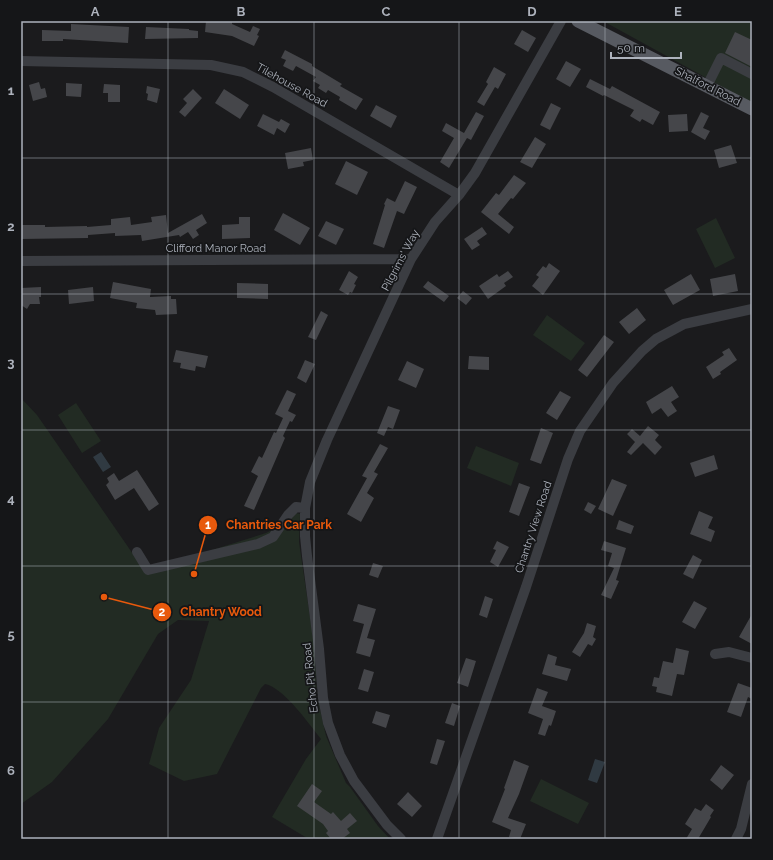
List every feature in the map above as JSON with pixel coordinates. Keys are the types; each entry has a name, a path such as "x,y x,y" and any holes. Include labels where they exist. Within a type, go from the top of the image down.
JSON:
{"main road":[{"name":"Shalford Road","path":"578,21 752,109"}],"street":[{"name":"Pilgrims' Way","path":"305,512 310,482 327,440 411,259 435,222 460,195 475,173 561,21"},
{"path":"707,86 721,58 752,74"},
{"name":"Tilehouse Road","path":"21,61 211,65 243,72 273,87 460,195"},
{"name":"Clifford Manor Road","path":"21,261 411,259"},
{"name":"Chantry View Road","path":"436,839 526,587 568,459 580,431 613,383 642,351 656,339 684,324 752,310"},
{"path":"137,552 148,570 169,568 228,554 258,544 273,537 288,515 296,507 305,512"},
{"name":"Echo Pit Road","path":"305,512 306,556 320,649 323,698 328,723 340,755 354,781 387,825 401,839"},
{"path":"715,654 729,652 752,658"},
{"path":"736,839 741,829 752,784"}],"shaded area":[{"path":"603,21 752,21 752,103"},
{"path":"716,218 735,258 715,268 696,229"},
{"path":"547,315 585,343 571,361 533,335"},
{"path":"21,398 37,415 144,570 266,533 276,528 293,512 300,514 299,542 315,651 317,696 326,736 346,783 378,826 390,839 307,839 272,817 306,759 321,739 288,699 280,692 265,684 261,688 217,774 184,781 149,764 159,728 191,680 209,621 178,620 158,634 108,719 52,782 21,804"},
{"path":"76,403 101,441 82,453 58,415"},
{"path":"476,446 519,463 511,486 467,468"},
{"path":"101,452 111,467 103,472 93,457"},
{"path":"595,759 605,762 597,783 588,780"},
{"path":"541,779 589,803 578,824 530,801"}],"building":[{"path":"206,21 232,22 232,24 250,32 253,26 260,29 257,35 259,36 254,46 232,36 205,32"},
{"path":"71,24 129,27 128,43 63,39 63,41 42,41 42,30 71,31"},
{"path":"146,27 189,29 198,31 198,38 145,39"},
{"path":"522,30 536,38 528,52 514,44"},
{"path":"735,32 752,40 752,67 725,53"},
{"path":"285,50 312,64 312,66 342,84 340,86 363,99 356,110 339,100 340,97 328,90 326,93 318,88 320,85 313,81 316,77 296,66 293,71 283,66 286,60 281,58"},
{"path":"566,61 581,69 570,87 556,79"},
{"path":"494,67 506,74 498,89 495,87 484,106 477,102 488,84 486,82"},
{"path":"590,79 610,89 612,86 660,112 653,125 642,119 640,122 630,116 634,110 586,87"},
{"path":"39,82 41,89 45,88 47,97 33,101 29,85"},
{"path":"66,83 82,84 81,97 66,96"},
{"path":"104,84 120,85 120,102 108,102 108,93 103,93"},
{"path":"147,86 160,89 157,103 147,100"},
{"path":"193,89 202,98 185,117 179,112 187,103 183,99"},
{"path":"224,89 249,105 240,119 215,103"},
{"path":"551,103 561,108 550,130 540,125"},
{"path":"376,105 397,116 391,128 370,116"},
{"path":"476,112 484,116 471,140 467,138 449,168 440,162 454,138 442,131 446,123 464,133"},
{"path":"701,112 709,116 703,128 710,131 705,140 691,132"},
{"path":"263,114 279,122 281,119 290,124 285,133 277,128 274,135 257,126"},
{"path":"687,114 688,131 669,132 668,115"},
{"path":"535,137 546,144 532,168 520,162"},
{"path":"731,145 737,163 719,168 714,150"},
{"path":"311,148 313,160 303,162 304,166 288,169 285,153"},
{"path":"346,161 368,172 357,195 335,184"},
{"path":"514,175 526,183 498,214 514,227 509,234 481,212 496,193 499,195"},
{"path":"405,181 417,187 404,214 397,211 384,248 373,244 387,198 395,202"},
{"path":"283,213 310,228 300,245 274,230"},
{"path":"202,214 207,223 196,230 199,235 193,239 188,232 180,237 179,235 142,241 141,235 115,236 115,233 88,235 88,238 21,239 21,225 45,225 45,227 87,227 111,225 111,219 130,217 131,225 152,222 151,217 166,215 168,233"},
{"path":"239,217 250,217 250,238 222,239 222,225 239,224"},
{"path":"326,221 344,229 336,245 318,236"},
{"path":"482,227 487,234 477,241 480,245 472,250 464,239"},
{"path":"549,263 560,271 543,295 532,286 539,277 536,275 543,266 546,268"},
{"path":"349,271 358,277 354,284 356,285 352,293 350,292 348,295 339,290"},
{"path":"508,271 513,277 504,283 506,286 488,299 479,286 497,274 499,277"},
{"path":"691,274 700,290 673,305 664,290"},
{"path":"735,274 738,291 713,296 710,279"},
{"path":"428,281 449,296 444,302 423,287"},
{"path":"113,282 151,289 150,297 171,296 171,299 176,299 177,314 156,315 155,310 136,308 137,303 110,298"},
{"path":"237,283 268,284 268,299 237,298"},
{"path":"41,287 41,297 39,297 40,304 30,304 27,309 21,305 21,288"},
{"path":"93,287 94,301 69,304 68,290"},
{"path":"463,291 472,298 466,305 457,298"},
{"path":"637,308 646,320 629,334 619,322"},
{"path":"321,311 328,315 316,340 308,337"},
{"path":"604,335 614,342 587,377 578,370"},
{"path":"729,348 737,360 713,379 706,367 724,355 722,352"},
{"path":"176,350 208,356 205,368 196,366 195,371 180,368 181,363 173,362"},
{"path":"469,356 489,357 489,370 468,369"},
{"path":"305,360 315,364 306,383 297,378"},
{"path":"407,361 424,369 416,388 398,380"},
{"path":"672,386 679,397 671,402 677,411 668,417 661,408 652,414 646,402"},
{"path":"287,390 296,394 288,411 296,415 292,422 290,421 283,436 285,438 254,510 244,506 258,476 251,472 259,456 262,458 274,432 276,433 283,418 275,414"},
{"path":"560,391 571,397 557,420 546,413"},
{"path":"388,406 400,410 393,429 388,427 384,436 377,433"},
{"path":"648,426 659,435 655,440 662,447 655,455 643,443 631,455 627,452 635,442 627,434 632,429 640,436"},
{"path":"541,428 553,433 541,464 530,460"},
{"path":"380,444 388,448 374,472 378,474 367,493 374,498 361,522 347,514 367,478 362,476"},
{"path":"714,455 718,469 695,477 690,463"},
{"path":"137,470 159,504 149,511 134,488 115,500 106,485 109,482 107,478 114,473 119,481"},
{"path":"612,479 627,485 613,516 598,509"},
{"path":"519,483 530,487 519,516 509,512"},
{"path":"588,502 596,506 591,514 584,510"},
{"path":"699,511 713,517 708,528 715,531 711,542 690,534"},
{"path":"619,520 634,526 631,534 616,529"},
{"path":"497,541 509,547 498,567 490,562 496,550 493,549"},
{"path":"604,541 626,548 616,580 619,581 611,599 601,595 614,568 608,566 612,553 601,550"},
{"path":"693,555 702,560 693,579 683,574"},
{"path":"373,563 383,566 378,578 369,575"},
{"path":"485,596 493,599 487,618 479,615"},
{"path":"694,601 707,608 695,629 682,622"},
{"path":"358,604 376,609 367,638 375,640 370,657 356,653 364,624 353,621"},
{"path":"752,614 752,644 739,637"},
{"path":"587,623 596,626 593,637 596,639 592,646 588,644 580,657 572,652 584,633"},
{"path":"676,648 689,651 684,675 677,674 672,696 656,692 657,687 652,686 654,677 659,678 663,661 673,663"},
{"path":"548,654 557,657 555,665 571,669 567,681 542,674"},
{"path":"466,658 476,661 468,687 457,683"},
{"path":"364,669 374,672 368,692 358,689"},
{"path":"738,683 752,688 752,699 748,697 741,717 727,712"},
{"path":"537,688 548,692 542,706 556,711 551,726 549,725 545,736 538,734 543,719 528,713"},
{"path":"452,703 460,706 454,726 445,723"},
{"path":"376,711 390,715 386,728 372,723"},
{"path":"437,739 445,741 437,765 430,763"},
{"path":"514,760 529,766 519,794 508,818 526,824 520,839 509,837 511,830 492,822 505,789 504,788"},
{"path":"721,765 734,775 722,790 710,780"},
{"path":"312,784 322,791 314,802 331,814 333,812 341,821 350,813 357,821 347,829 350,833 342,839 331,839 326,833 328,831 323,824 297,806"},
{"path":"408,792 422,806 412,817 397,804"},
{"path":"706,804 714,810 710,816 711,817 698,839 686,839 692,829 685,824 695,808 701,811"}],"place":[{"name":"Chantries Car Park","path":"194,574"},
{"name":"Chantry Wood","path":"104,597"}]}
